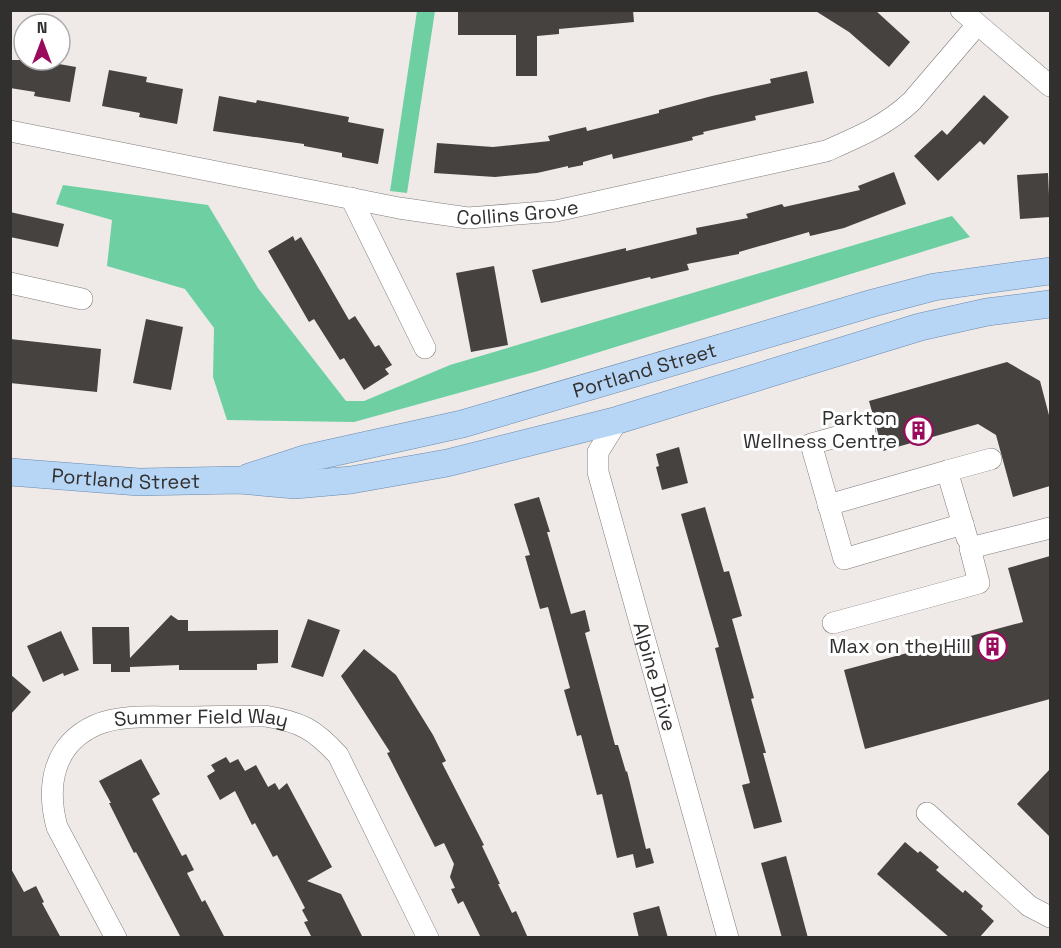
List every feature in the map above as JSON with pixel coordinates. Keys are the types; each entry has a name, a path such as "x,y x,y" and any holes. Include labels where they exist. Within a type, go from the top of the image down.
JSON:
{"main road":[{"name":"Portland Street","path":"239,480 304,459 462,424 934,287 1050,271"},
{"name":"Portland Street","path":"10,472 139,482 239,480 295,485 351,480 447,463 618,420 920,327 987,312 1050,304"}],"street":[{"path":"961,10 1050,86"},
{"name":"Collins Grove","path":"10,131 399,208 468,218 556,211 826,151 868,133 901,112 977,25"},
{"path":"351,198 425,348"},
{"path":"10,283 82,299"},
{"name":"Alpine Drive","path":"618,420 598,452 597,472 728,938"},
{"path":"866,429 811,444 844,559 963,524"},
{"path":"828,505 991,459"},
{"path":"833,623 980,584 947,471"},
{"path":"970,548 1050,528"},
{"name":"Summer Field Way","path":"116,938 57,827 51,791 60,759 81,734 95,725 110,720 144,717 265,716 285,719 304,726 321,736 338,755 428,938"},
{"path":"927,813 1029,906 1050,917"}],"green space":[{"path":"417,11 435,11 407,193 390,191"},
{"path":"63,185 208,205 258,288 346,401 364,401 450,365 952,216 970,237 538,371 354,422 227,420 213,377 214,328 185,289 107,266 112,220 56,204"}],"building":[{"path":"458,10 633,10 634,22 559,29 559,34 537,36 537,76 516,76 516,35 458,35"},
{"path":"814,10 875,10 910,42 889,67 849,32"},
{"path":"10,60 12,60 12,72 72,72 72,66 76,67 70,102 34,96 35,92 10,88"},
{"path":"109,70 147,77 146,82 183,89 177,124 139,117 140,113 102,106"},
{"path":"807,71 814,103 755,116 756,120 703,132 704,134 692,137 693,140 613,159 612,154 583,162 583,165 537,173 495,177 434,173 437,143 493,147 550,141 548,136 586,127 587,131 659,113 659,110 771,83 770,79"},
{"path":"984,95 1009,117 984,145 980,141 938,181 914,156 942,130 947,135"},
{"path":"219,96 256,103 257,100 349,117 348,122 384,129 378,164 342,157 342,153 304,146 304,144 213,131"},
{"path":"894,172 906,204 844,228 810,236 809,232 739,252 739,254 687,264 689,270 541,303 532,270 697,234 696,228 748,218 746,214 782,204 784,207 860,190 858,186"},
{"path":"1048,173 1050,217 1020,219 1017,175"},
{"path":"10,212 64,224 58,247 10,237"},
{"path":"293,236 295,241 301,237 349,320 355,316 375,347 379,345 392,365 385,369 389,374 364,390 344,358 340,360 314,319 309,322 268,251"},
{"path":"494,266 508,345 471,352 456,273"},
{"path":"146,319 183,327 171,390 133,383"},
{"path":"10,339 101,349 97,392 10,383"},
{"name":"Parkton Wellness Centre","path":"1007,362 1040,381 1050,419 1050,486 1013,497 996,435 978,424 883,451 869,401"},
{"path":"679,447 688,483 662,490 656,467 659,466 656,454"},
{"path":"539,497 571,614 585,610 590,631 585,633 615,745 618,745 627,771 646,849 650,848 654,863 636,868 633,854 617,858 602,794 597,795 581,735 577,736 564,690 570,688 548,607 540,609 525,556 530,555 514,504"},
{"path":"705,507 724,572 729,571 742,616 732,619 754,698 751,699 766,753 763,753 782,822 754,829 742,785 750,783 715,648 719,647 681,514"},
{"name":"Max on the Hill","path":"1050,556 1050,699 865,749 844,670 1023,622 1008,568"},
{"path":"171,615 178,620 188,620 188,631 278,630 278,663 257,664 257,670 179,670 179,665 130,667 130,672 111,672 111,664 93,664 92,627 129,627 130,658"},
{"path":"308,619 340,630 323,677 291,667"},
{"path":"61,631 79,670 64,676 63,673 43,682 27,646"},
{"path":"364,649 396,675 433,735 446,761 442,763 484,845 482,846 500,884 498,884 512,913 516,911 528,938 481,938 463,901 458,904 451,889 455,888 450,877 454,864 444,843 435,847 387,753 390,752 341,676"},
{"path":"10,674 31,692 10,715"},
{"path":"226,757 230,763 238,759 245,771 256,765 268,787 275,783 279,790 287,783 332,867 307,881 341,894 363,938 312,938 304,922 308,921 302,910 305,908 277,855 273,857 255,823 252,825 235,791 220,800 207,776 215,771 211,765"},
{"path":"141,759 160,794 152,799 182,856 186,854 194,870 187,873 202,902 205,900 225,938 181,938 109,803 111,803 99,781"},
{"path":"1050,769 1050,837 1017,804"},
{"path":"905,842 939,867 936,870 963,893 965,890 983,906 981,909 994,921 979,938 950,938 877,874"},
{"path":"786,856 808,938 782,938 761,863"},
{"path":"10,867 24,892 36,886 44,902 42,903 61,938 10,938"},
{"path":"659,906 668,938 639,938 633,913"}],"place":[{"name":"Parkton Wellness Centre","path":"918,430"},
{"name":"Max on the Hill","path":"992,646"}]}
